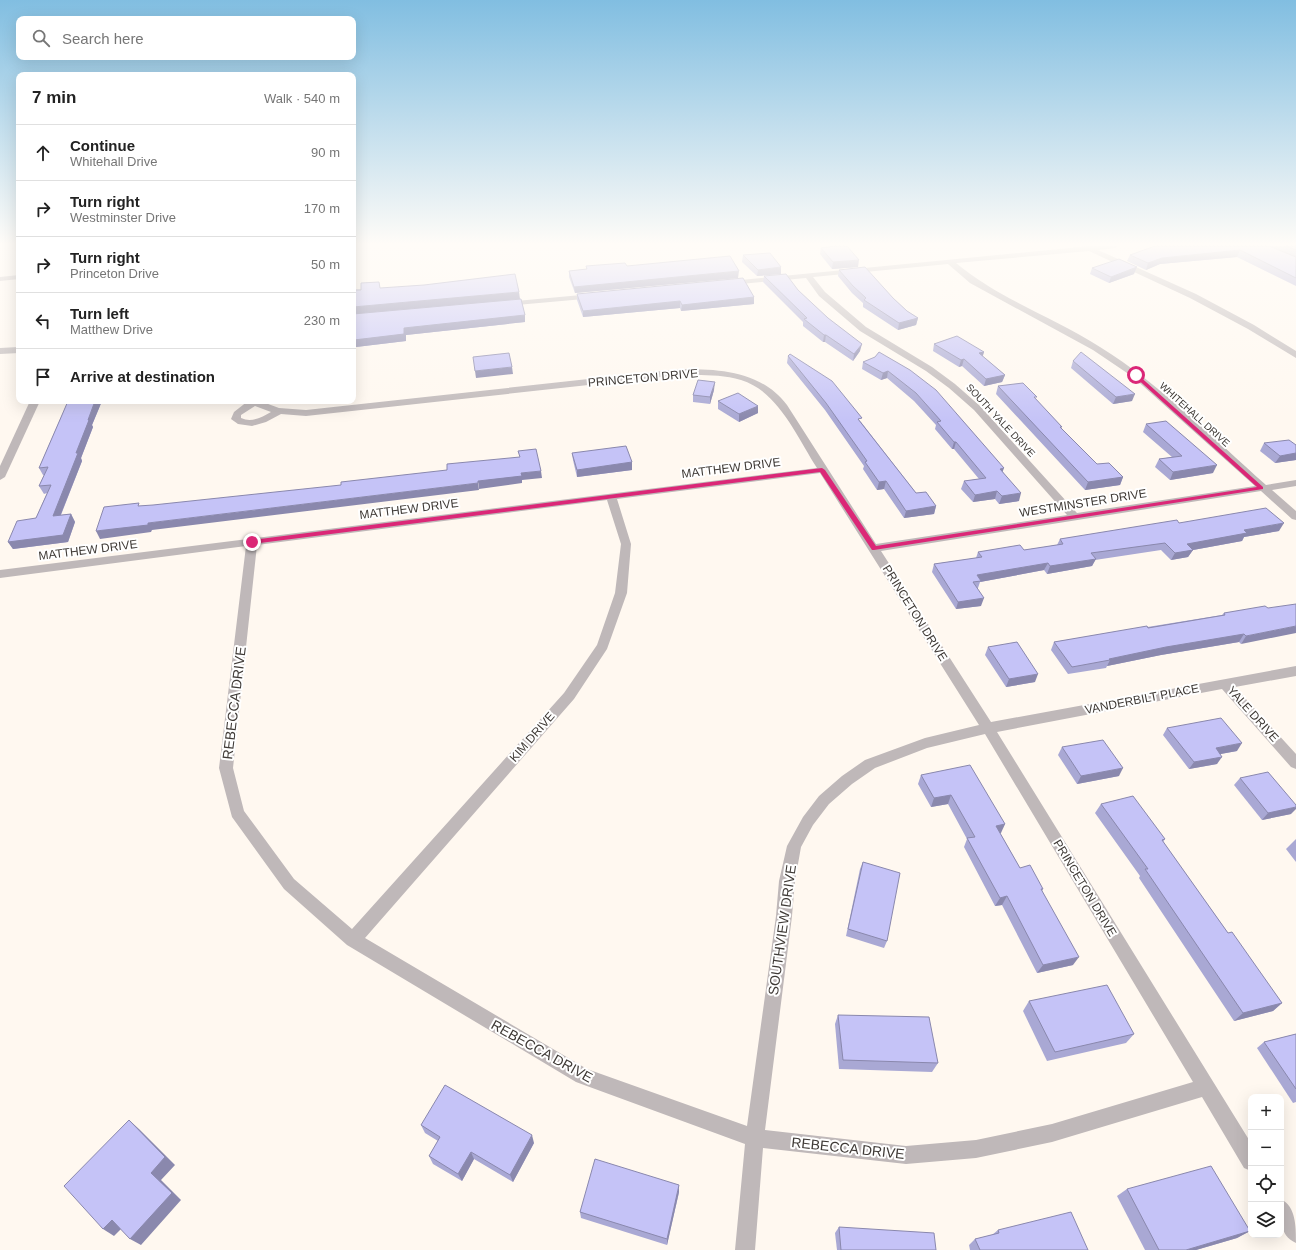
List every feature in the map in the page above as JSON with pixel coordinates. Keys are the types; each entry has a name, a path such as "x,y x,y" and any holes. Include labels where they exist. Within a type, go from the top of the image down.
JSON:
{"street":[{"path":"493,305 500,304"},
{"name":"SOUTH YALE DRIVE","path":"834,304 863,329 929,368 967,399 977,408 1075,518"},
{"name":"WHITEHALL DRIVE","path":"1016,304 1096,348 1136,375 1296,517"},
{"path":"1209,304 1251,326 1296,355"},
{"path":"0,352 16,350"},
{"name":"PRINCETON DRIVE","path":"258,404 278,412 306,413 680,372 710,372 741,377 755,382 766,389 782,406 988,728 1248,1156"},
{"path":"0,477 34,404"},
{"name":"PRINCETON DRIVE","path":"249,404 237,414 236,419 243,423 254,423 267,419 278,412"},
{"name":"MATTHEW DRIVE","path":"0,574 822,470"},
{"name":"WESTMINSTER DRIVE","path":"874,548 1075,518 1296,482"},
{"name":"KIM DRIVE","path":"353,940 569,696 603,646 621,593 626,544 611,496"},
{"name":"REBECCA DRIVE","path":"252,542 226,768 237,813 289,884 353,940 582,1076 755,1138 906,1155 976,1149 1052,1133 1205,1087"},
{"name":"VANDERBILT PLACE","path":"988,728 1296,671"},
{"name":"YALE DRIVE","path":"1225,684 1296,763"},
{"name":"SOUTHVIEW DRIVE","path":"745,1250 755,1138 784,916 787,880 794,846 808,821 824,800 847,780 870,764 925,743 988,728"},
{"path":"1284,1214 1296,1233"}],"building":[{"path":"356,304 383,304 356,307"},
{"path":"461,304 522,304 525,315 404,328 404,334 356,340 356,314"},
{"path":"581,304 648,304 583,311"},
{"path":"793,304 813,304 828,318 862,344 854,354 824,335 804,319 807,318"},
{"path":"871,304 900,304 918,318 899,323"},
{"path":"957,336 984,352 979,353 1005,375 986,379 964,359 961,360 934,344"},
{"path":"879,352 910,370 936,390 1004,468 1000,469 1021,493 1002,496 997,491 975,495 964,481 986,478 937,422 941,421 916,393 888,371 883,373 863,362 875,357"},
{"path":"1081,352 1135,394 1116,397 1073,361"},
{"path":"509,353 512,367 475,371 473,357"},
{"path":"790,354 832,381 862,418 858,419 916,493 926,492 936,506 906,511 886,481 879,482 865,462 867,461 826,403 788,356"},
{"path":"698,380 715,382 710,397 693,395"},
{"path":"1023,383 1062,427 1060,427 1097,464 1109,463 1123,477 1088,482 998,386"},
{"path":"738,393 758,406 739,414 718,401"},
{"path":"67,404 94,404 76,453 78,453 53,516 71,514 63,535 8,542 17,521 36,518 51,485 39,486 48,467 39,468"},
{"path":"1166,421 1217,465 1173,472 1159,459 1182,456 1146,424"},
{"path":"1289,440 1296,445 1296,453 1280,456 1264,443"},
{"path":"626,446 632,462 577,470 572,453"},
{"path":"536,449 541,471 521,473 522,476 478,481 478,483 148,523 148,525 96,531 104,507 139,503 138,506 153,505 341,485 341,482 447,470 447,464 520,457 518,451"},
{"path":"1266,508 1284,523 1244,530 1247,533 1187,544 1193,550 1175,553 1165,543 1091,553 1096,559 1050,566 1048,563 977,575 981,581 973,582 984,598 958,602 934,564 982,557 978,552 1020,545 1024,550 1063,544 1060,539 1177,520 1179,523"},
{"path":"1296,604 1296,626 1246,636 1244,634 1166,647 1072,667 1054,642 1147,626 1148,628 1225,615 1224,613 1265,606 1268,608"},
{"path":"1017,642 1038,674 1009,679 988,647"},
{"path":"1221,718 1242,743 1216,748 1222,757 1194,762 1167,728"},
{"path":"1103,740 1123,768 1081,776 1062,747"},
{"path":"970,765 1005,824 996,826 1020,868 1030,865 1043,889 1041,889 1079,957 1043,965 1007,896 1000,898 967,838 975,837 951,795 934,798 921,775"},
{"path":"1268,772 1296,805 1296,807 1268,813 1240,778"},
{"path":"1133,796 1165,839 1162,840 1228,933 1232,932 1282,1003 1243,1013 1145,869 1148,869 1101,804"},
{"path":"863,862 900,873 887,941 848,929"},
{"path":"1107,985 1134,1034 1055,1052 1029,1001"},
{"path":"838,1015 929,1017 938,1063 843,1060"},
{"path":"1296,1034 1296,1089 1264,1042"},
{"path":"445,1085 532,1135 510,1175 471,1152 458,1174 429,1156 440,1137 421,1125"},
{"path":"129,1120 165,1157 151,1173 172,1193 130,1239 112,1220 103,1229 64,1186"},
{"path":"595,1159 679,1185 667,1239 580,1212"},
{"path":"1211,1166 1248,1228 1248,1232 1186,1250 1159,1250 1127,1189"},
{"path":"1071,1212 1088,1250 980,1250 975,1239 999,1233 998,1230"},
{"path":"839,1227 934,1233 936,1250 841,1250"}],"route":[{"path":"252,542 822,470 874,548 1262,488 1136,375"}]}
